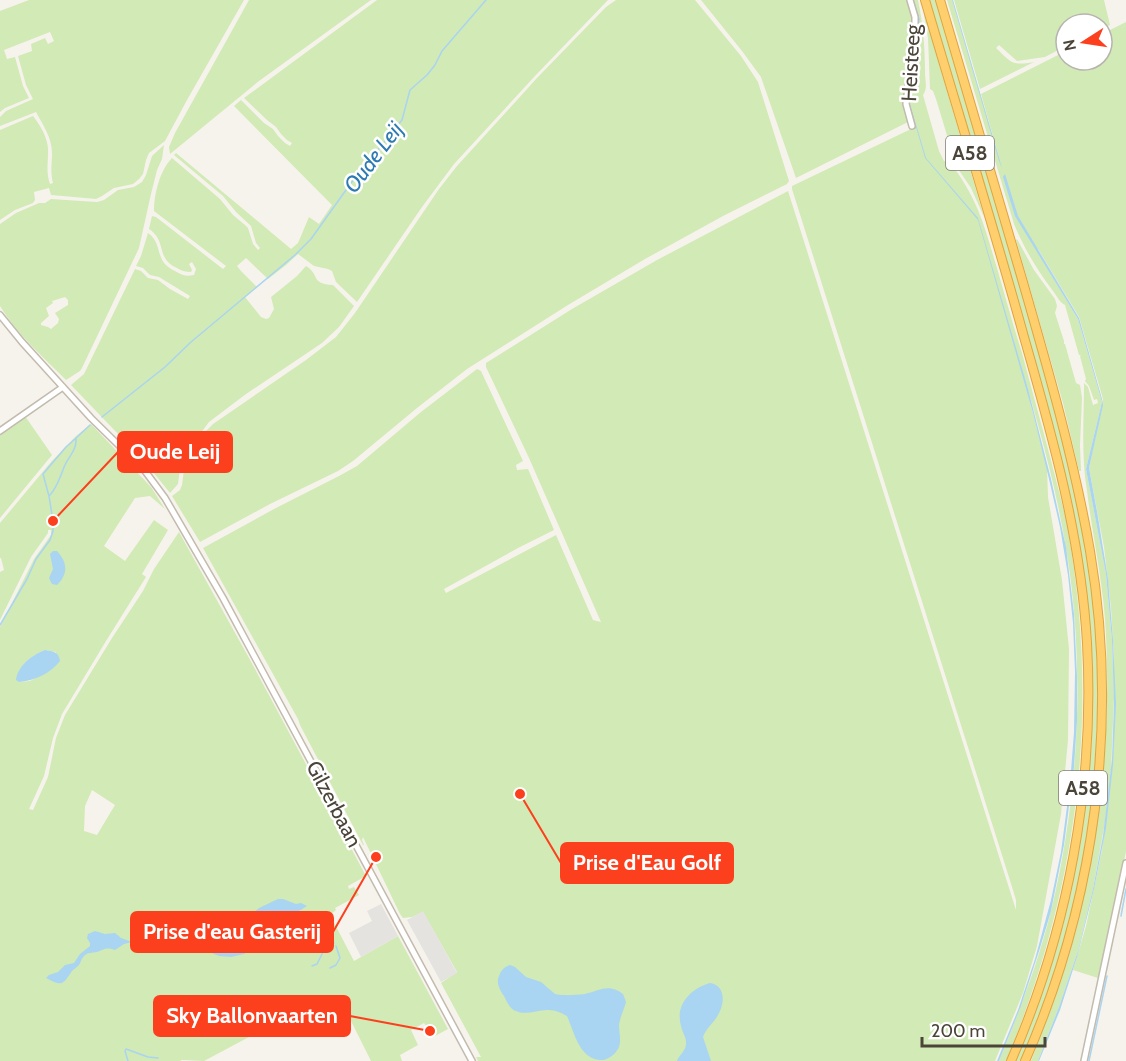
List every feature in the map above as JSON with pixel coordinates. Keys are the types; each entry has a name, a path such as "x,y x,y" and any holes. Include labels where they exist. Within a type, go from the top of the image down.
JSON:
{"highway":[{"name":"A58","path":"926,0 1019,317 1060,467 1077,552 1087,643 1085,770 1070,874 1058,930 1021,1039 1011,1061"},
{"name":"A58","path":"940,0 1070,451 1090,552 1098,615 1101,672 1099,771 1084,876 1050,1000 1025,1061"}],"street":[{"name":"Heisteeg","path":"910,0 915,20 906,104 912,126"},
{"name":"Gilzerbaan","path":"0,315 90,419 145,471 167,497 181,528 196,546 472,1061"},
{"path":"0,431 63,387"},
{"path":"1084,1061 1126,863"}],"green space":[{"path":"29,0 244,0 165,141 149,153 143,174 139,179 133,184 114,188 96,199 51,195 49,188 34,192 33,203 15,210 0,220 0,130 33,116 46,138 48,176 50,184 53,183 50,142 36,112 0,126 0,117 6,111 33,99 26,85 18,56 32,51 31,44 45,38 48,44 54,41 50,32 4,50 7,59 15,57 23,86 29,98 0,112 0,11"},
{"path":"249,0 371,0 259,81 170,154 169,147 175,133"},
{"path":"377,0 608,0 454,164 357,302 336,282 332,271 314,266 298,254 268,279 246,258 237,266 257,287 245,297 261,317 266,319 274,309 271,297 306,266 318,281 333,285 354,306 339,327 322,343 209,422 188,450 180,469 178,484 170,493 145,462 71,385 84,374 135,269 188,299 190,296 136,266 148,233 156,242 161,257 168,267 186,276 194,275 196,269 192,262 189,264 191,272 179,269 166,260 158,239 149,229 152,216 223,269 226,266 154,211 158,183 172,158 220,199 248,228 253,244 258,250 260,248 256,243 251,226 223,196 174,155 176,153 291,249 298,243 309,217 319,224 332,205 234,106 241,100 290,146 292,143 244,98"},
{"path":"616,0 695,0 741,56 758,82 789,181 787,184 645,259 467,369 338,471 200,542 172,496 180,490 184,470 192,452 207,430 336,337 457,166 537,78 606,7"},
{"path":"701,0 908,0 914,18 905,105 908,122 796,178 761,77"},
{"path":"914,0 918,0 923,36 926,84 923,95 939,151 944,161 950,162 969,191 988,239 1061,498 1077,594 1082,663 1082,731 1076,798 1066,865 1051,931 1031,996 1006,1061 999,1061 1040,949 1060,871 1072,789 1077,706 1075,623 1067,555 1051,475 1022,370 1047,468 1048,497 1062,580 1069,649 1068,740 1061,814 1037,946 1023,993 995,1061 478,1061 476,1057 481,1057 441,983 457,972 423,912 403,918 400,914 363,837 364,845 298,719 203,548 357,466 477,369 481,371 523,461 516,465 517,470 528,469 554,530 444,589 446,593 556,535 593,620 601,622 486,363 572,309 657,260 788,191 1016,910 1013,890 792,189 792,186 911,129 908,106 918,17 909,103 917,127 910,104 920,19"},
{"path":"929,0 937,0 1059,422 1085,541 1095,621 1098,678 1097,734 1093,790 1085,846 1060,955 1022,1061 1015,1061 1034,1012 1064,912 1083,811 1091,707 1087,610 1082,566 1066,480 1032,353"},
{"path":"947,0 952,0 1002,168 981,94 1054,57 1054,72 1114,72 1114,28 1126,22 1126,852 1098,978 1073,970 1086,926 1102,850 1108,807 1114,742 1114,698 1111,769 1105,822 1093,889 1078,951 1038,1061 1031,1061 1065,968 1091,863 1105,749 1106,635 1101,581 1085,477 1084,383 1088,387 1093,405 1098,403 1097,399 1094,400 1089,386 1085,381 1081,355 1079,355 1065,305 1036,267 1014,224","holes":["1036,249 1079,317 1103,399 1089,468 1104,547 1111,608 1114,698 1106,574 1086,469 1102,402 1078,319"]},
{"path":"954,0 1104,0 1107,12 1054,12 1054,52 1045,57 1017,61 999,45 996,48 1012,62 1021,64 1034,62 980,89"},
{"path":"923,9 984,217 971,188 952,160 953,155 936,99 930,89 928,38"},
{"path":"164,145 139,248 82,368 66,380 22,336 0,306 0,224 16,213 51,199 97,202 118,190 134,187 142,182 152,156","holes":["65,297 68,305 55,313 59,319 58,323 51,329 41,325 49,316 46,308 53,303 52,301"]},
{"path":"1017,239 1034,270 1055,299 1057,306 1055,313 1064,344 1076,383 1080,385 1082,398 1081,471 1079,471 1063,403"},
{"path":"25,416 52,455 0,518 0,433"},
{"path":"91,424 151,487 165,509 150,496 135,498 104,546 125,561 154,520 168,530 142,574 146,577 62,714 53,738 44,776 29,809 33,810 48,777 56,738 65,715 179,532 366,876 348,886 349,889 354,887 359,895 335,908 336,910 330,915 354,961 398,936 448,1029 435,1036 430,1027 428,1028 424,1023 411,1030 418,1045 400,1055 402,1061 371,1061 343,1005 335,1006 329,998 283,1019 204,1061 0,1061 0,627 34,559 51,535 51,530 48,530 31,557 0,620 0,572 4,570 0,558 0,523 75,437","holes":["45,650 56,652 52,669 30,681 19,682 18,675 23,665","92,790 115,805 97,835 84,831 85,806"]}],"shaded area":[{"path":"381,904 398,936 361,957 349,933 372,921 367,911"},
{"path":"423,911 457,973 441,982 407,920"}],"water":[{"path":"912,0 914,0 920,19 910,104 926,158 978,218 1028,389 1051,479 1066,547 1074,614 1077,721 1074,767 1064,845 1051,911 1040,948 1021,1006 999,1061 997,1061 1018,1010 1035,959 1061,852 1074,732 1073,623 1060,527 1049,479 1033,413 978,220 925,158 909,103 918,20"},
{"path":"953,0 1002,168 999,161"},
{"path":"1005,174 1018,216 1079,318 1102,399 1103,405 1089,468 1108,579 1113,640 1116,704 1113,765 1106,828 1094,889 1077,957 1060,1010 1039,1061 1078,951 1103,836 1112,759 1114,704 1112,640 1106,574 1086,469 1102,402 1078,319 1015,216 1003,177"},
{"path":"53,551 61,555 65,564 65,573 57,585 52,584 49,578 53,569 50,554"},
{"path":"45,650 57,654 60,661 47,673 36,678 19,682 16,680 26,661"},
{"path":"278,899 307,906 269,930 255,948 244,954 231,957 219,956 207,951 192,939 182,937 172,930 160,934 158,932 181,913 220,919 248,917 259,908"},
{"path":"95,931 105,934 115,933 132,942 115,950 106,949 87,954 64,982 59,983 46,978 58,972 65,965 74,963 90,946 88,934"},
{"path":"510,965 526,977 541,982 555,994 585,994 608,988 623,994 626,1002 619,1025 620,1043 617,1051 603,1060 595,1059 588,1056 579,1044 567,1016 551,1010 524,1013 512,1009 498,982 502,970"},
{"path":"710,983 719,987 723,999 719,1013 703,1037 711,1061 677,1061 686,1044 680,1018 682,1005 696,989"}],"waterway":[{"name":"Oude Leij","path":"102,417 165,367 311,239 351,183 402,120 410,90 427,75 442,51 486,0"},
{"name":"Oude Leij","path":"0,625 36,559 50,540 53,521 49,496 57,485 74,449 76,438 90,425"},
{"name":"Oude Leij","path":"49,496 43,474 75,439"},
{"path":"1121,916 1126,889"},
{"path":"312,966 317,964 324,950 334,943"},
{"path":"330,968 336,965 340,958 336,946"},
{"path":"1089,1061 1107,976"},
{"path":"128,1061 126,1049 158,1058"}],"place":[{"name":"Oude Leij","path":"53,521"},
{"name":"Prise d'Eau Golf","path":"520,794"},
{"name":"Prise d'eau Gasterij","path":"376,857"},
{"name":"Sky Ballonvaarten","path":"430,1031"}]}
